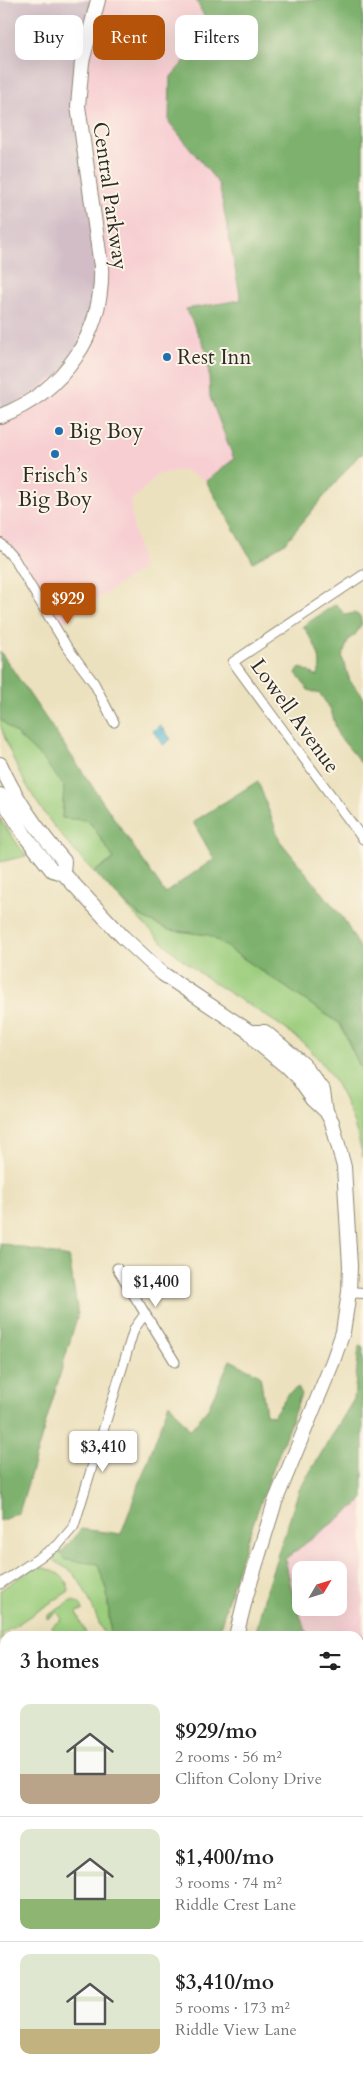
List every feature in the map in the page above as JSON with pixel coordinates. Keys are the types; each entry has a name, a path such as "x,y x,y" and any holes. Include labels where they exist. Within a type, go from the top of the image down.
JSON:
{"main road":[{"name":"Central Parkway","path":"0,416 32,401 59,379 80,351 96,316 101,282 101,266 78,106 82,62 98,0"},
{"path":"0,764 10,785 34,824 64,861 63,874"},
{"path":"0,795 26,837 52,870 63,874 123,937 163,974 250,1032 265,1032 303,1064 323,1091 326,1111 337,1136 346,1181 350,1266 356,1292 347,1314 338,1346 275,1502 237,1631"}],"street":[{"path":"0,543 15,560 67,647 94,683 114,722"},
{"name":"Lowell Avenue","path":"363,575 234,662 363,839"},
{"path":"117,1268 175,1362"},
{"path":"0,1584 58,1545 74,1526 134,1329 145,1314"}],"shaded area":[{"path":"0,0 98,0 95,15 93,15 79,84 101,281 70,366 0,416"},
{"path":"98,0 196,0 204,15 175,15 175,60 185,60 170,78 169,121 219,184 241,300 186,310 208,354 210,397 234,459 206,481 185,470 159,474 130,502 143,568 60,625 13,552 0,536 0,416 80,124 93,34 93,60 165,60 165,15 96,15"},
{"path":"363,1500 363,1631 306,1631 300,1616 348,1616 348,1561 292,1561 292,1591 285,1559"}],"green space":[{"path":"196,0 363,0 363,454 359,455 285,543 253,562 206,481 234,459 210,397 208,354 186,309 241,300 219,184 169,122 170,78 185,60 258,60 258,15 204,15"},
{"path":"336,604 345,615 354,613 360,616 362,624 355,635 349,639 342,657 350,681 363,696 363,765 338,735 331,710 320,694 308,690 296,673 299,668 317,676 320,663 319,656 314,643 303,626"},
{"path":"0,651 165,893 214,859 193,822 258,781 280,841 343,918 363,954 363,1073 340,1024 209,935 169,930 143,918 121,900 94,872 114,859 87,820 62,818 64,786 43,759 0,719"},
{"path":"0,719 43,759 64,786 62,818 87,820 114,859 94,872 67,843 43,811 22,777 3,733"},
{"path":"0,818 2,822 26,856 0,862"},
{"path":"121,900 143,918 169,930 209,935 340,1024 363,1073 363,1158 348,1108 331,1076 309,1049 275,1021 196,970 162,942"},
{"path":"0,1243 69,1257 78,1314 19,1513 0,1521"},
{"path":"359,1346 363,1347 363,1500 285,1559 292,1591 292,1616 300,1616 306,1631 256,1631 266,1590 299,1490 354,1399"},
{"path":"230,1360 260,1375 266,1414 273,1416 288,1394 298,1387 301,1394 246,1544 219,1631 111,1631 107,1593 98,1564 66,1560 60,1554 81,1529 121,1534 169,1403 190,1430 207,1410"},
{"path":"59,1551 66,1560 98,1563 107,1593 111,1631 103,1631 88,1597 75,1575 56,1562 52,1556"},
{"path":"37,1566 53,1571 62,1577 68,1585 69,1591 7,1631 0,1631 0,1590"},
{"path":"71,1601 77,1603 82,1607 83,1611 78,1611 77,1614 85,1631 54,1631 52,1626 62,1619 57,1612 47,1619 47,1616"}],"water":[{"path":"160,725 171,739 163,745 153,731"}],"place":[{"name":"Rest Inn","path":"167,357"},
{"name":"Big Boy","path":"59,431"},
{"name":"Frisch’s Big Boy","path":"55,454"}]}
